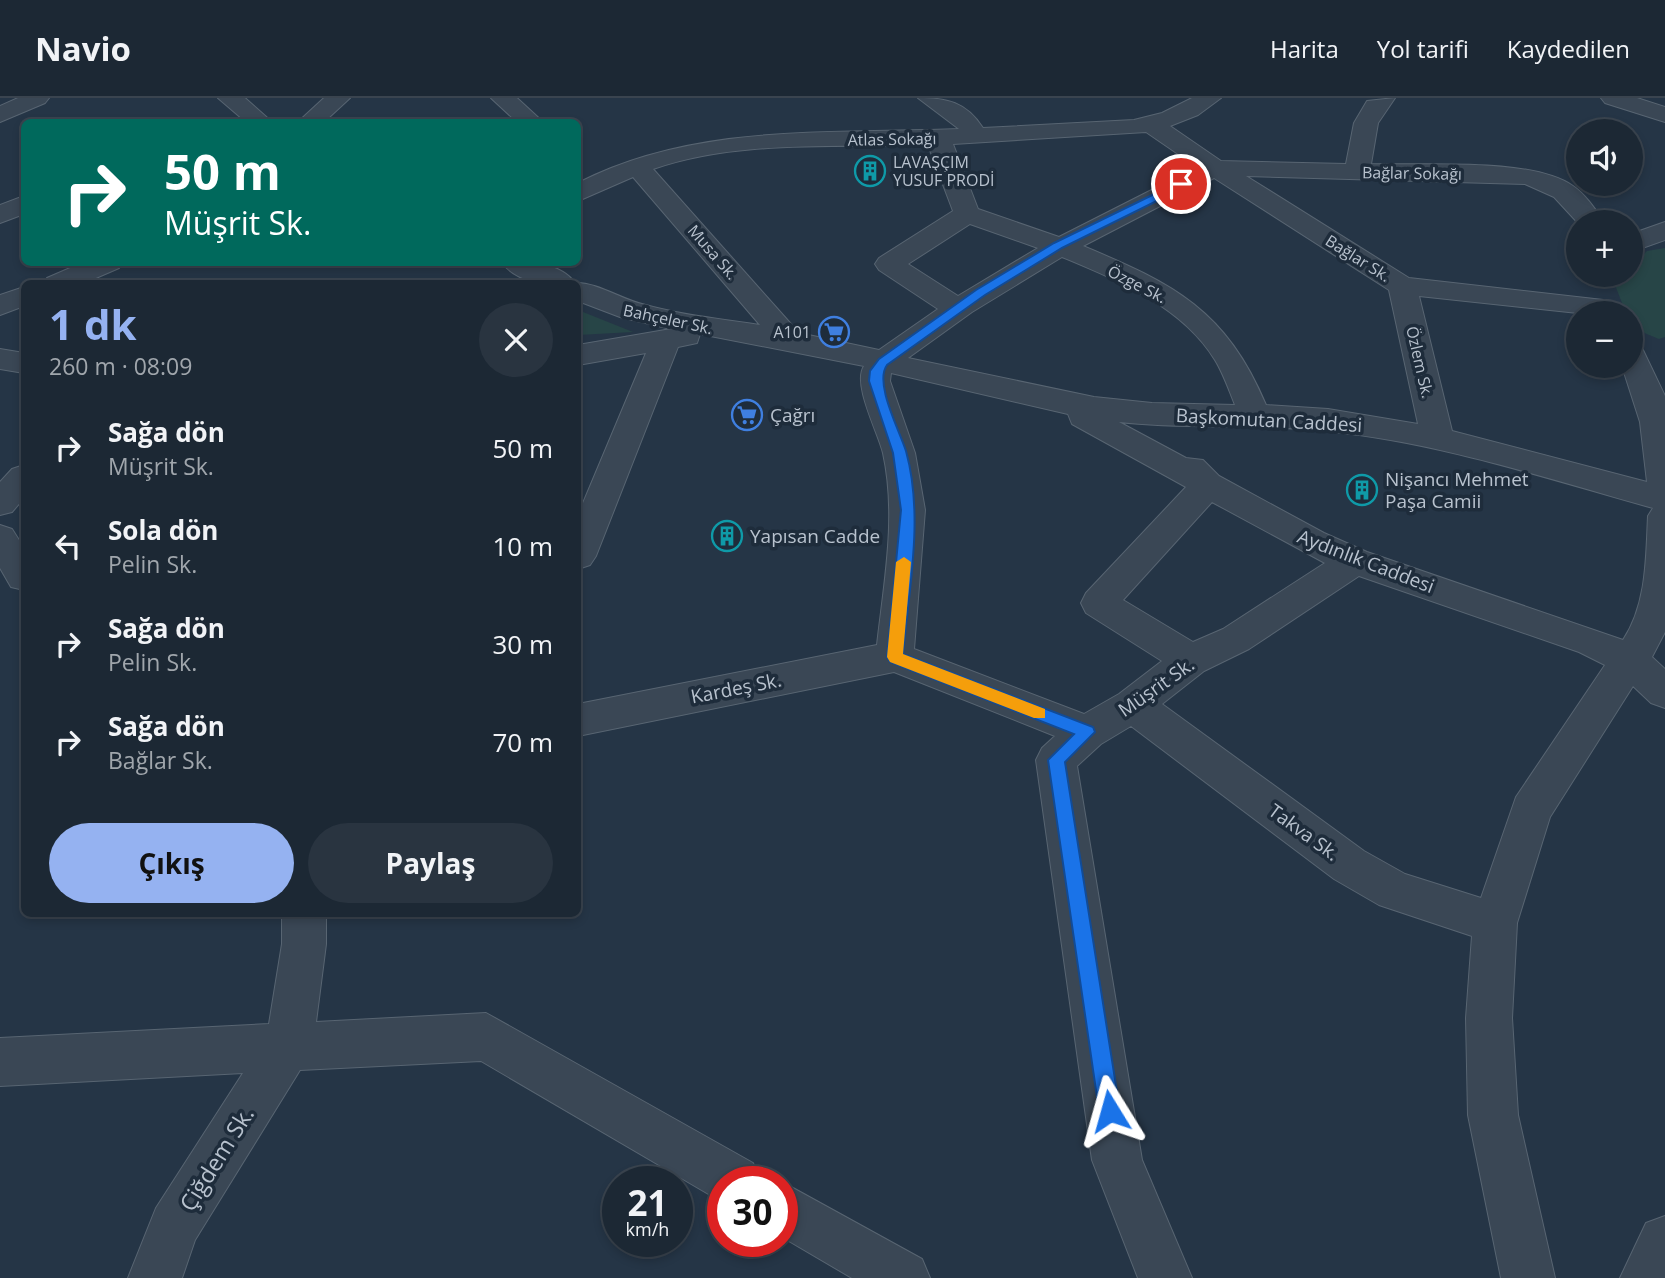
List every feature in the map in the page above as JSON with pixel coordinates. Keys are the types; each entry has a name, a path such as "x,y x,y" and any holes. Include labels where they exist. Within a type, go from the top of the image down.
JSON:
{"street":[{"path":"0,115 37,98"},
{"path":"314,119 338,98"},
{"path":"503,98 528,119"},
{"path":"930,98 966,121 976,137"},
{"name":"Atlas Sokağı","path":"588,187 637,166 690,151 763,142 976,137 1153,126 1183,115 1209,98"},
{"path":"1358,172 1360,136 1369,115 1383,98"},
{"path":"1613,98 1665,116"},
{"name":"Bağlar Sk.","path":"1153,126 1402,286 1601,300"},
{"path":"937,138 967,214 889,264 957,307"},
{"name":"Musa Sk.","path":"637,166 789,340"},
{"path":"1087,732 895,657 908,510 900,453 875,381 876,371 883,362 957,307 1058,246 1215,168"},
{"name":"Bağlar Sokağı","path":"1215,168 1525,176 1565,189 1583,210"},
{"path":"581,170 588,187"},
{"path":"0,215 21,205"},
{"name":"Özge Sk.","path":"967,214 1058,246 1132,280 1186,309 1225,352 1255,416"},
{"path":"1643,239 1665,230"},
{"path":"66,280 100,266"},
{"path":"524,266 553,280"},
{"name":"Özlem Sk.","path":"1402,286 1438,439"},
{"name":"Bahçeler Sk.","path":"581,292 647,317 789,340 1033,396"},
{"path":"0,306 21,297"},
{"path":"581,354 721,330"},
{"path":"581,549 666,340"},
{"path":"0,359 21,362"},
{"path":"1643,374 1660,411 1665,497"},
{"name":"Başkomutan Caddesi","path":"1033,396 1097,409 1147,414 1325,420 1438,439 1665,497"},
{"name":"Aydınlık Caddesi","path":"1033,396 1124,435 1276,524 1355,561 1592,642 1629,659 1665,692"},
{"path":"1191,660 1099,603 1208,485 1185,461 1179,447 1181,440 1191,429 1222,415"},
{"path":"0,503 21,480"},
{"path":"1528,1278 1493,1115 1489,1018 1495,923 1531,810 1656,614 1662,590 1665,516"},
{"path":"0,538 21,572"},
{"name":"Müşrit Sk.","path":"1165,1278 1116,1160 1056,760 1087,732 1133,705 1191,660 1236,639 1355,561"},
{"name":"Kardeş Sk.","path":"581,719 895,657"},
{"name":"Takva Sk.","path":"1133,705 1174,738 1349,865 1394,891 1495,923"},
{"path":"289,1045 304,944 304,917"},
{"path":"0,1062 289,1045 486,1037 710,1166"},
{"name":"Çiğdem Sk.","path":"155,1278 174,1226 289,1045"},
{"path":"798,1217 903,1278"},
{"path":"1647,1278 1665,1242"}],"green space":[{"path":"1665,248 1665,337 1659,339 1643,332 1643,301 1621,301 1616,287 1643,287 1643,255 1647,251"},
{"path":"581,311 633,332 581,335"}],"slow traffic":[{"path":"904,562 895,657 1040,714"}],"place":[{"name":"LAVAŞÇIM YUSUF PRODİ","path":"870,171"},
{"name":"A101","path":"834,332"},
{"name":"Çağrı","path":"747,415"},
{"name":"Nişancı Mehmet Paşa Camii","path":"1362,490"},
{"name":"Yapısan Cadde","path":"727,536"}],"route":[{"path":"1110,1111 1056,760 1087,732 895,657 908,510 900,453 875,381 876,371 883,362 980,292 1058,246 1181,184"}]}
